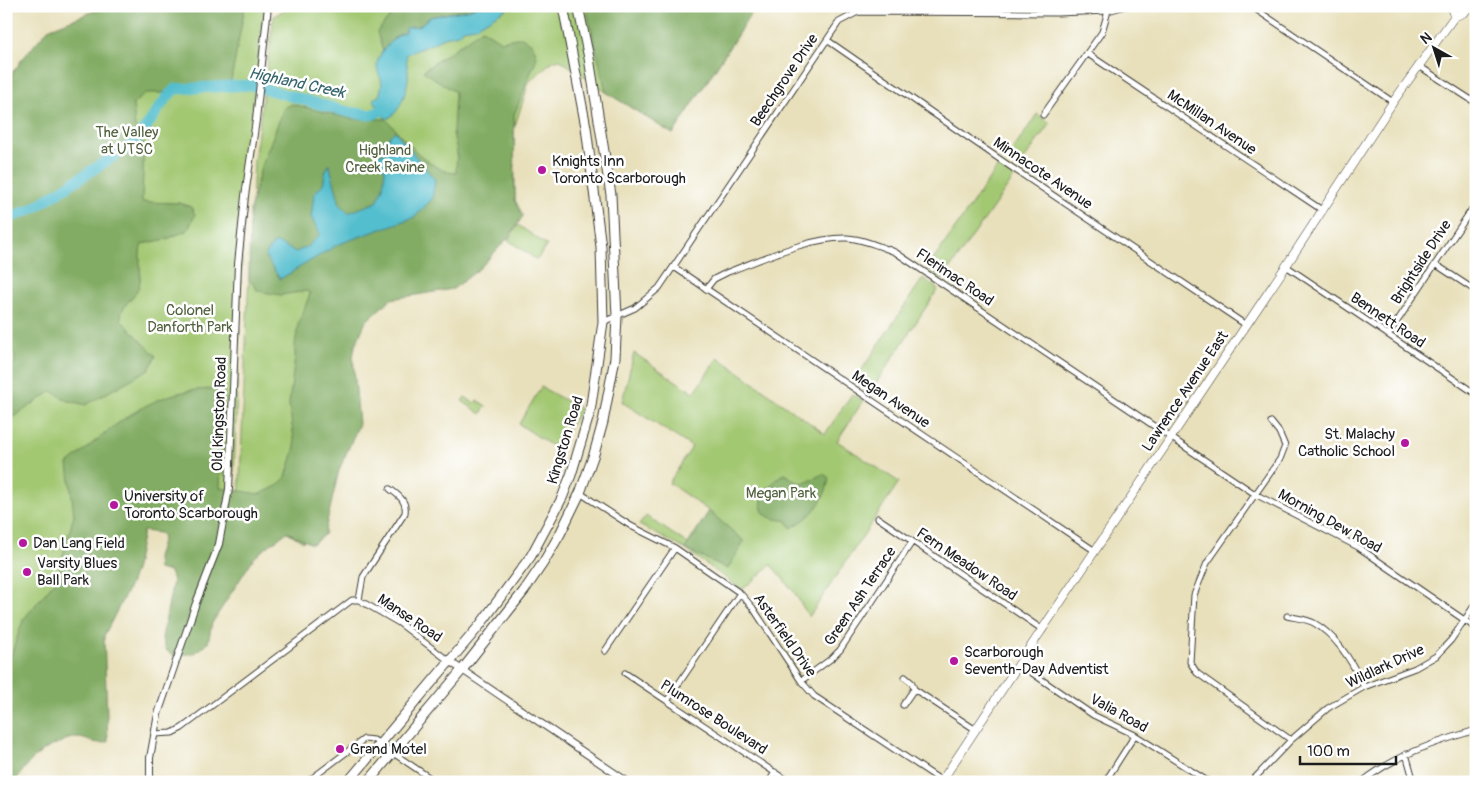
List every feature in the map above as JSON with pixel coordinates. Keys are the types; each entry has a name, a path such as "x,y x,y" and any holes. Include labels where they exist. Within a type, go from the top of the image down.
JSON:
{"main road":[{"name":"Kingston Road","path":"348,782 480,625 519,574 545,532 562,498 590,412 604,322 601,247 586,128 563,6"},
{"name":"Kingston Road","path":"368,782 462,670 524,592 543,563 580,493 603,422 615,358 617,316 611,195 578,6"},
{"path":"1453,6 1454,17"},
{"name":"Lawrence Avenue East","path":"942,781 1018,664 1286,266 1393,102 1454,17 1465,12 1469,6"}],"street":[{"name":"Old Kingston Road","path":"150,782 150,758 158,714 196,603 219,544 229,489 238,264 264,54 268,6"},
{"name":"Beechgrove Drive","path":"604,322 635,308 659,288 839,22 858,12 1057,13 1108,11 1125,6"},
{"path":"1251,6 1393,102"},
{"path":"1043,115 1102,32 1108,11"},
{"name":"Minnacote Avenue","path":"826,40 1246,325"},
{"name":"McMillan Avenue","path":"1088,54 1322,210"},
{"path":"1419,66 1476,104"},
{"name":"Brightside Drive","path":"1388,335 1476,203"},
{"name":"Flerimac Road","path":"706,289 714,279 728,272 823,239 848,238 870,242 895,252 1170,438"},
{"path":"1435,264 1476,291"},
{"name":"Megan Avenue","path":"674,266 1095,552"},
{"name":"Bennett Road","path":"1286,266 1476,394"},
{"path":"1271,422 1279,432 1285,446 1280,459 1207,563 1194,595 1190,662 1197,673 1291,740"},
{"name":"Morning Dew Road","path":"1170,438 1255,494 1358,547 1476,628"},
{"path":"359,600 362,577 405,513 403,499 390,489"},
{"name":"Asterfield Drive","path":"580,493 631,526 675,548 740,593 753,608 801,681 814,696 942,781"},
{"name":"Fern Meadow Road","path":"878,518 1042,630"},
{"name":"Green Ash Terrace","path":"801,681 840,650 912,542"},
{"path":"604,651 675,548"},
{"path":"667,701 740,593"},
{"name":"Manse Road","path":"154,734 172,733 182,728 352,600 359,600 399,624 462,670 628,782"},
{"name":"Wildlark Drive","path":"1251,782 1291,740 1328,708 1364,687 1415,668 1436,656 1451,640 1476,603"},
{"path":"1287,616 1313,622 1335,641 1353,663 1364,687"},
{"name":"Valia Road","path":"1018,664 1093,715 1135,735 1209,782"},
{"name":"Plumrose Boulevard","path":"625,673 790,782"},
{"path":"905,677 912,683 914,689 976,730"},
{"path":"903,705 914,689"},
{"path":"1362,782 1377,770 1406,754 1476,730"},
{"path":"1105,782 1135,735"},
{"path":"306,782 364,738 379,744 436,782"},
{"path":"1406,754 1414,782"},
{"path":"769,782 775,772"}],"green space":[{"path":"126,6 245,6 231,81 161,93 146,93 133,104 135,127 141,134 144,146 142,202 180,203 191,207 195,215 188,230 167,239 142,244 139,286 121,315 121,320 156,356 149,369 86,405 66,400 52,391 6,422 6,372 15,363 15,355 6,348 6,85 20,62 48,29 102,8"},
{"name":"The Valley at UTSC","path":"143,6 265,6 245,175 233,499 150,494 6,767 6,76 91,14"},
{"name":"Highland Creek Ravine","path":"291,6 756,6 673,134 606,92 559,59 551,62 529,82 514,129 515,200 368,300 338,335 340,441 303,542 239,500 254,161 274,16"},
{"path":"399,6 477,6 471,9 430,17 419,26 406,28 405,32 396,36 383,51 377,32"},
{"path":"586,6 756,6 673,134 606,92"},
{"path":"482,29 501,41 522,37 533,45 537,57 514,115 515,200 523,216 507,239 479,269 453,289 391,299 366,321 355,346 353,357 359,424 339,470 324,535 312,544 287,532 263,550 253,559 212,623 208,643 195,653 174,656 166,650 162,638 173,581 170,572 158,569 157,558 163,537 160,533 143,531 136,567 130,585 104,636 108,742 99,743 79,738 66,740 39,754 28,764 15,782 6,782 6,670 23,620 56,580 74,515 68,464 120,422 158,400 178,393 200,390 224,390 220,488 260,494 277,486 286,477 295,447 289,404 295,345 298,325 310,294 308,291 280,295 258,291 249,279 250,210 261,167 284,108 292,104 351,119 386,119 408,144 426,160 436,167 456,173 457,151 453,133 455,92 423,71"},
{"path":"1037,114 1050,123 1019,167 1007,159"},
{"path":"999,165 1015,176 942,280 927,269"},
{"path":"518,225 547,245 537,260 508,240"},
{"path":"923,278 938,289 869,394 853,383"},
{"name":"Megan Park","path":"634,353 694,393 718,357 825,434 852,394 863,401 837,441 899,482 809,617 794,592 771,565 742,590 685,549 639,525 646,516 688,544 709,511 669,483 692,447 622,402"},
{"path":"541,387 581,409 555,448 519,424"},
{"path":"465,397 474,403 477,400 486,406 481,414 462,401"},
{"path":"785,474 799,483 806,482 823,474 829,479 824,495 816,508 805,519 791,528 787,521 770,517 762,509 766,491 780,476"},
{"path":"709,511 744,541 728,569 685,549"}],"water":[{"path":"477,6 508,6 476,27 463,29 458,34 441,38 434,43 407,54 408,78 406,89 395,113 386,119 373,99 379,96 381,90 382,85 377,65 383,50 405,32 406,28 419,26 430,17 471,9"},
{"path":"395,131 435,180 432,199 415,217 339,244 280,279 265,256 275,242 296,252 308,246 320,234 311,217 314,194 323,184 329,164 340,204 348,213 377,202 383,187 385,170 375,156 389,151 387,139"}],"waterway":[{"name":"Highland Creek","path":"6,219 34,208 131,145 175,89 251,85 348,112 371,115 385,109 392,101"}],"place":[{"name":"Knights Inn Toronto Scarborough","path":"542,170"},
{"name":"St. Malachy Catholic School","path":"1405,443"},
{"name":"University of Toronto Scarborough","path":"114,505"},
{"name":"Dan Lang Field","path":"23,543"},
{"name":"Varsity Blues Ball Park","path":"27,572"},
{"name":"Scarborough Seventh-Day Adventist","path":"954,661"},
{"name":"Grand Motel","path":"340,749"}],"park label":[{"name":"Colonel Danforth Park","path":"190,318"}]}
